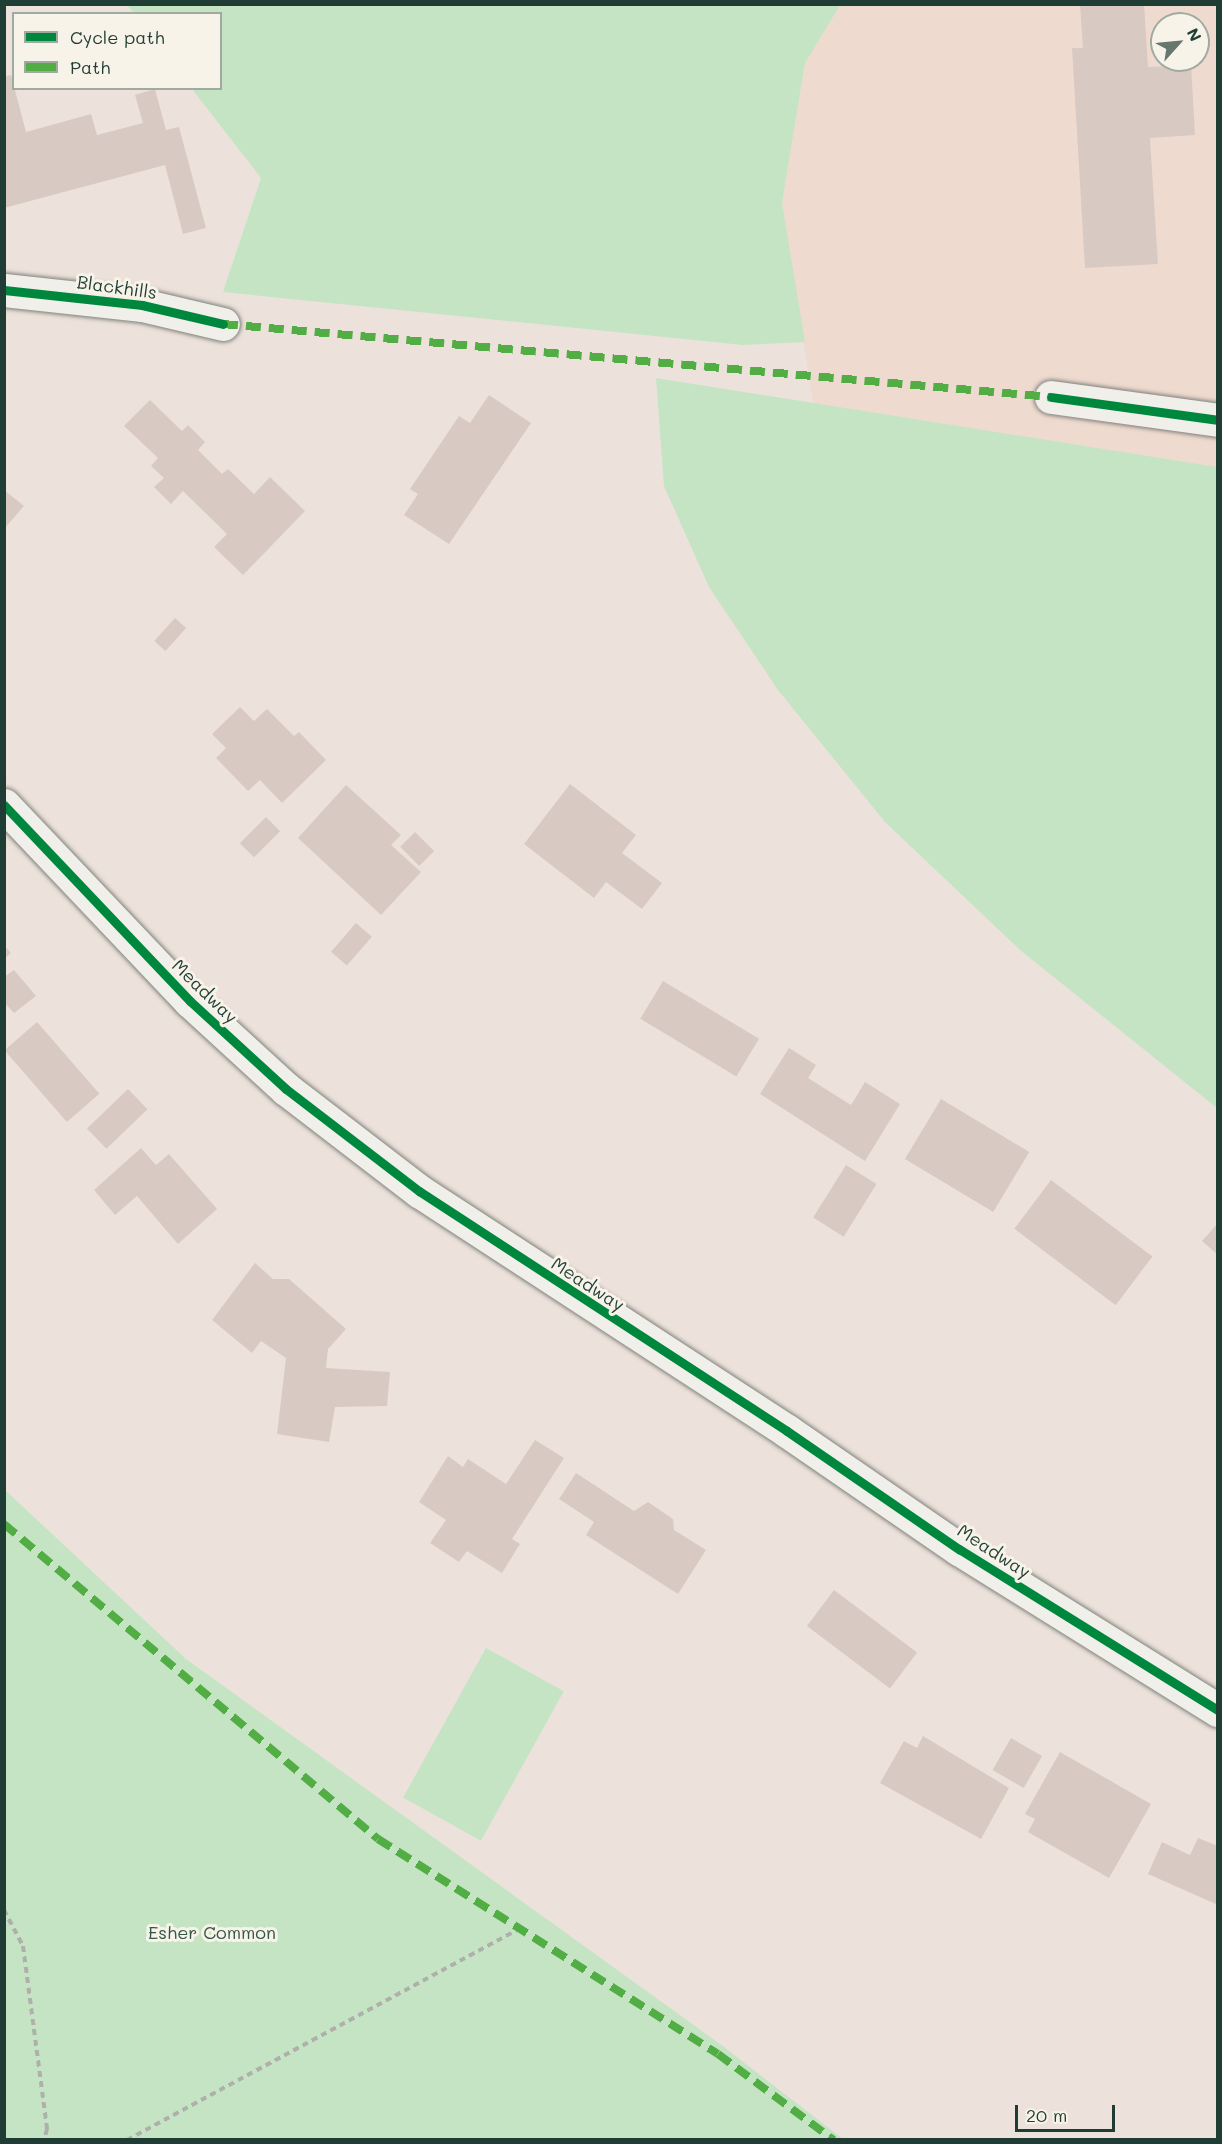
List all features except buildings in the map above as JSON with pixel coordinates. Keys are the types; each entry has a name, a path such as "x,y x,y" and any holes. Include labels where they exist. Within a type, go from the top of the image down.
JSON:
{"street":[{"name":"Blackhills","path":"4,290 142,305 223,324"},
{"path":"1051,397 1218,420"},
{"name":"Meadway","path":"4,805 190,1001 286,1089 419,1191 796,1437 959,1549 1218,1710"}],"path":[{"path":"4,1910 23,1946 47,2129 44,2139"},
{"path":"128,2139 520,1928"}],"shaded area":[{"path":"840,5 1217,5 1217,467 813,403 782,203 805,63"}],"green space":[{"path":"127,5 840,5 805,63 782,203 805,342 743,345 223,292 261,178 193,90 222,90 222,12 133,12"},
{"path":"656,378 1217,467 1217,1108 1020,950 885,822 778,690 709,587 664,486"},
{"name":"Esher Common","path":"5,1490 186,1659 720,2044 843,2139 5,2139"},
{"path":"486,1648 564,1691 481,1841 403,1798"}],"marked path":[{"path":"223,324 1051,397"},
{"path":"4,1524 378,1839 718,2054 834,2140"}],"cycle path":[{"path":"4,290 142,305 223,324"},
{"path":"1051,397 1218,420"},
{"path":"4,805 190,1001 286,1089 419,1191 787,1431 959,1549 1218,1710"}]}
